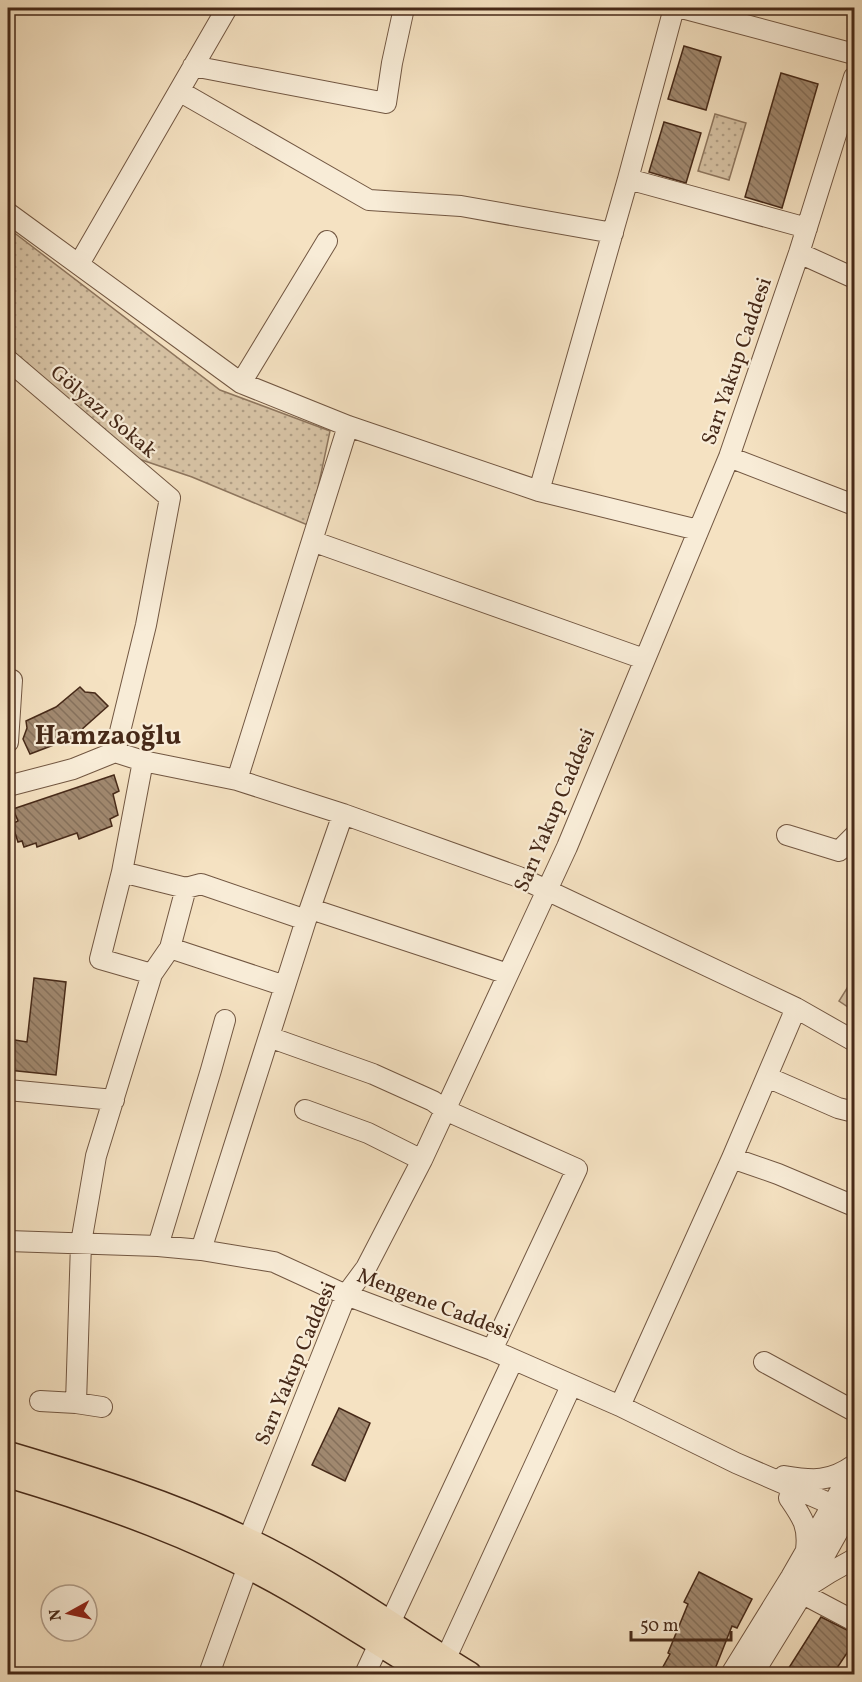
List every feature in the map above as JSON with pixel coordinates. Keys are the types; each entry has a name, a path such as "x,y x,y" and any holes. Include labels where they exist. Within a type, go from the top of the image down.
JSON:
{"main road":[{"path":"8,1454 91,1478 157,1501 248,1540 286,1560 390,1623 437,1667"},
{"path":"8,1475 134,1515 248,1566 379,1644 437,1667 469,1674"}],"street":[{"path":"79,264 227,8"},
{"path":"193,66 386,104 404,8"},
{"path":"539,492 674,8"},
{"path":"682,8 725,13 855,54"},
{"name":"Sarı Yakup Caddesi","path":"248,1540 346,1295 366,1268 422,1160 567,847 729,457 807,228 845,140 855,77"},
{"path":"179,91 369,200 461,206 613,232"},
{"path":"628,179 807,228"},
{"path":"8,213 241,383 348,426 539,492 698,530"},
{"path":"241,383 327,242"},
{"path":"799,252 855,278"},
{"name":"Gölyazı Sokak","path":"8,360 170,498 146,625 115,752"},
{"path":"237,780 348,426"},
{"path":"729,457 855,505"},
{"path":"312,541 645,659"},
{"path":"8,742 10,680"},
{"path":"8,786 74,769 115,752 142,761 237,780 343,814 519,877 796,1008 855,1041"},
{"path":"142,761 122,872 100,959 152,974"},
{"path":"201,1250 308,915 343,814"},
{"path":"787,835 838,851 855,836"},
{"path":"122,872 186,888 201,884 508,974"},
{"path":"76,1403 81,1243 96,1156 152,974 170,948 186,888"},
{"path":"170,948 285,987"},
{"path":"620,1406 732,1158 796,1008"},
{"path":"158,1246 225,1020"},
{"path":"269,1037 373,1074 433,1101 445,1110 577,1169 492,1350"},
{"path":"767,1077 838,1108 855,1112"},
{"path":"8,1090 114,1100"},
{"path":"305,1110 368,1133 422,1160"},
{"path":"732,1158 778,1174 855,1206"},
{"name":"Mengene Caddesi","path":"8,1240 158,1246 201,1250 274,1262 346,1295 492,1350 620,1406 754,1470"},
{"path":"390,1623 513,1360"},
{"path":"764,1362 855,1411"},
{"path":"437,1667 571,1386"},
{"path":"40,1401 102,1407"},
{"path":"754,1470 805,1480 824,1479 843,1473 855,1466"},
{"path":"753,1674 804,1591 845,1515 855,1466"},
{"path":"754,1470 789,1498 803,1518 808,1534 806,1550"},
{"path":"754,1470 845,1515"},
{"path":"789,1498 845,1515"},
{"path":"731,1674 806,1550 845,1515"},
{"path":"804,1591 829,1573 855,1559"},
{"path":"209,1674 248,1566"},
{"path":"804,1591 855,1620"},
{"path":"365,1674 379,1644"}],"shaded area":[{"path":"715,114 746,123 729,180 698,171"},
{"path":"8,228 220,390 330,431 310,526 192,477 133,457 8,347"},
{"path":"854,977 854,1011 839,1001"}],"building":[{"path":"684,46 721,57 706,110 668,99"},
{"path":"781,73 818,84 782,208 745,197"},
{"path":"664,122 701,133 686,183 649,172"},
{"path":"80,687 85,692 95,693 108,706 72,738 30,754 23,739 27,728 26,721 56,707"},
{"path":"114,775 119,791 113,794 118,815 110,819 112,826 79,839 77,833 37,847 36,843 24,847 22,841 18,842 12,824 18,821 13,809"},
{"path":"34,978 66,982 56,1075 8,1070 8,1039 27,1042"},
{"path":"339,1408 370,1423 345,1481 312,1465"},
{"path":"699,1572 752,1599 737,1628 732,1626 713,1674 659,1674 670,1654 668,1653 688,1604 684,1602"},
{"path":"821,1617 855,1634 855,1641 833,1674 785,1674"}],"district":[{"name":"Hamzaoğlu","path":"108,735"}]}
